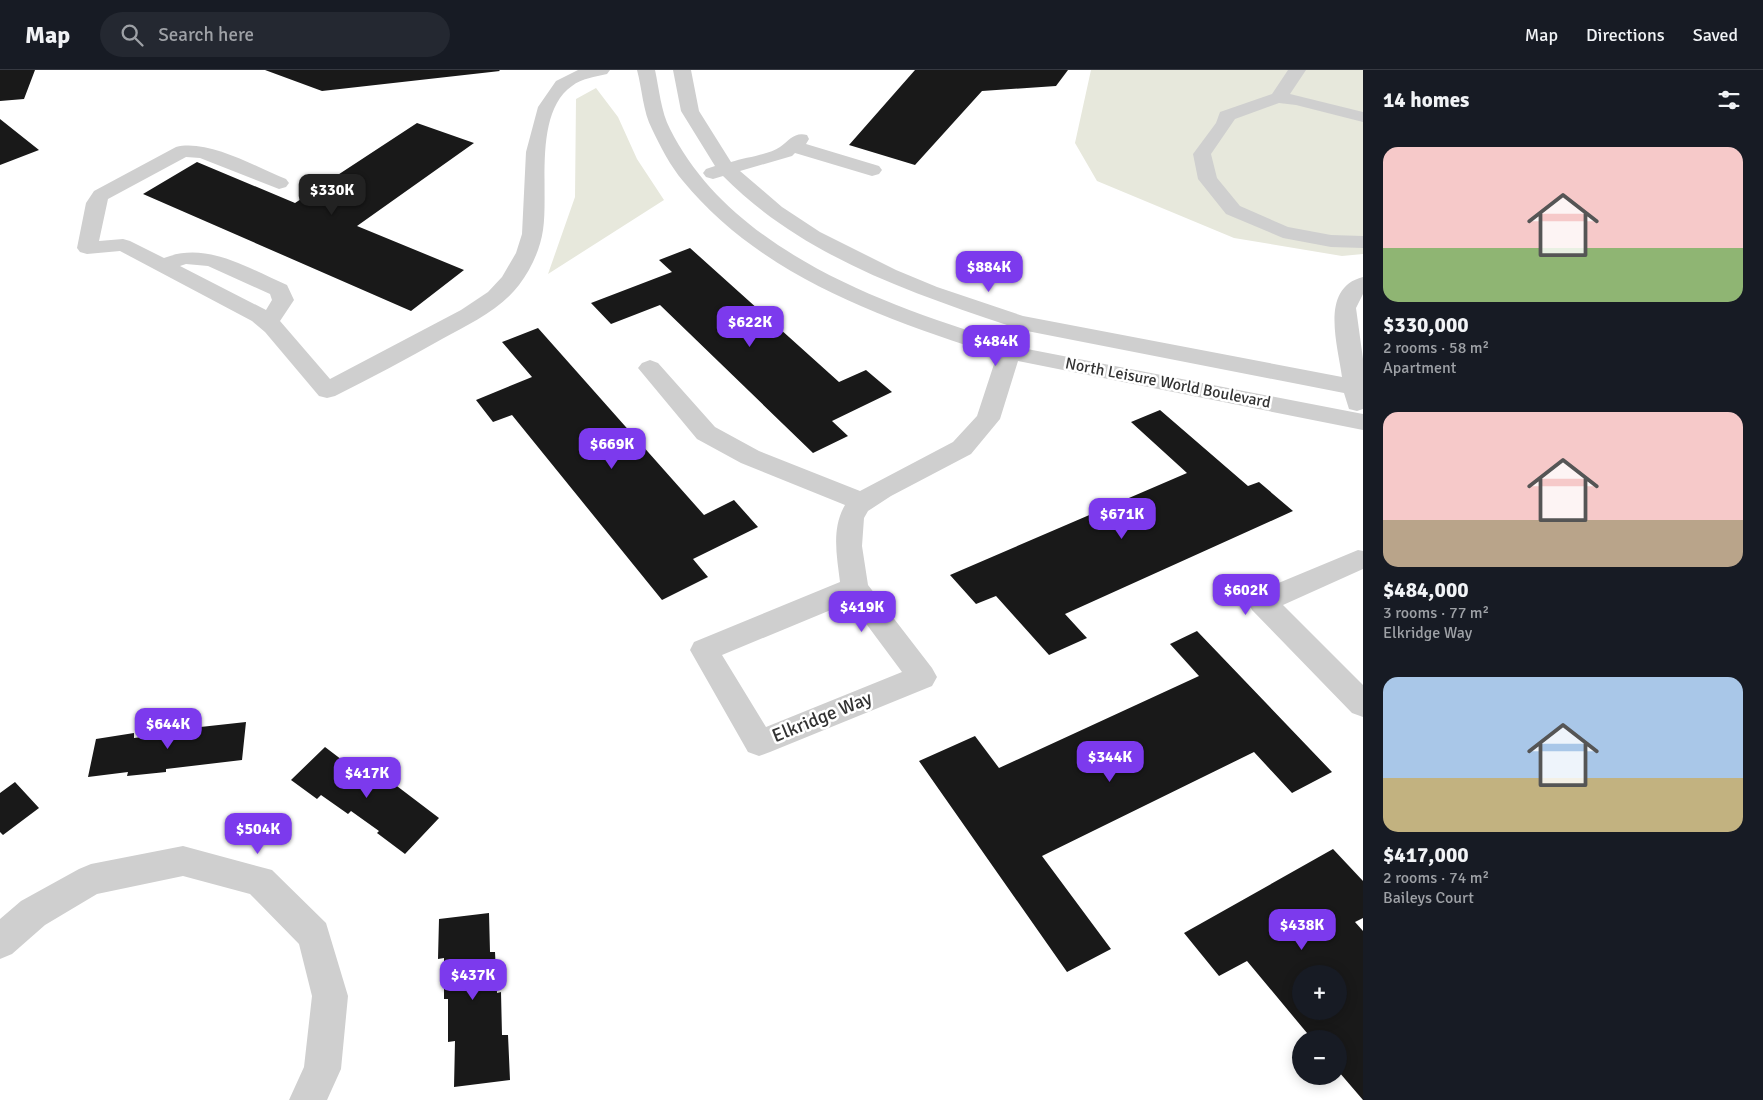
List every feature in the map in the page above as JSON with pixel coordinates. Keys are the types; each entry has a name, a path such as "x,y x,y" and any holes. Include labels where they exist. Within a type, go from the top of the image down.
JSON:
{"street":[{"path":"279,183 203,152 183,150 101,195 96,203 87,248 123,245 236,302 268,323 327,390 388,360 490,302 509,283 523,262 533,233 534,160 547,107 554,93 564,83 588,72 601,70"},
{"name":"North Leisure World Boulevard","path":"646,70 653,114 676,158 713,204 743,230 781,257 866,301 1010,352 1362,426"},
{"name":"North Leisure World Boulevard","path":"682,70 690,111 728,169 748,190 775,211 813,236 888,275 929,292 1019,322 1358,388"},
{"path":"1278,98 1297,70"},
{"path":"1363,117 1296,100 1278,98 1226,116 1225,123 1202,154 1208,179 1233,210 1283,232 1332,241 1363,242"},
{"path":"692,178 785,152 796,143 872,170"},
{"path":"164,265 184,257 212,260 279,290 283,300 268,323"},
{"path":"1362,426 1345,308 1351,292 1363,284"},
{"path":"854,588 849,546 851,518 859,504 882,489 962,448 988,419 1019,322"},
{"path":"650,368 691,418 713,437 750,457 863,502"},
{"path":"1361,555 1262,602 1363,704"},
{"name":"Elkridge Way","path":"854,588 922,677 759,743 704,650 854,588"},
{"path":"0,942 33,913 91,880 183,862 260,881 314,935 330,996 322,1069 308,1100"}],"shaded area":[{"path":"1091,70 1363,70 1363,254 1342,256 1234,238 1097,181 1075,143"},
{"path":"596,88 618,117 637,159 664,200 548,274 575,197 576,99"}],"building":[{"path":"0,70 35,70 24,99 0,101"},
{"path":"265,70 499,70 500,71 322,91"},
{"path":"915,70 1068,70 1056,86 982,91 915,165 849,145"},
{"path":"0,119 39,150 0,165"},
{"path":"417,123 474,143 357,226 464,270 411,311 143,194 197,162 295,203"},
{"path":"690,248 839,382 866,370 892,392 832,421 848,436 813,453 660,305 611,324 591,303 672,272 659,260"},
{"path":"538,328 704,515 734,500 758,527 693,559 708,577 662,600 512,415 493,422 476,400 532,377 502,342"},
{"path":"1160,410 1248,486 1259,482 1293,511 1065,614 1087,638 1049,655 996,596 976,604 950,575 1187,473 1131,422"},
{"path":"1197,631 1332,772 1292,793 1254,752 1042,856 1111,949 1067,972 919,761 975,736 999,768 1199,676 1170,644"},
{"path":"246,722 242,760 166,769 166,772 127,776 128,772 88,777 96,739 134,733 134,738 172,733 173,730"},
{"path":"325,747 350,766 354,762 382,780 385,777 439,818 405,854 377,833 379,831 351,811 348,814 321,795 317,799 291,780"},
{"path":"15,782 39,808 3,835 0,832 0,793"},
{"path":"1333,849 1363,881 1363,918 1355,922 1363,931 1363,1100 1347,1081 1347,1030 1304,1030 1296,1020 1347,1020 1347,965 1292,965 1292,1015 1247,961 1219,976 1184,933"},
{"path":"489,913 490,952 495,952 497,993 501,992 502,1035 508,1035 510,1080 454,1087 455,1041 448,1042 448,999 444,999 444,958 438,959 439,919"}]}
